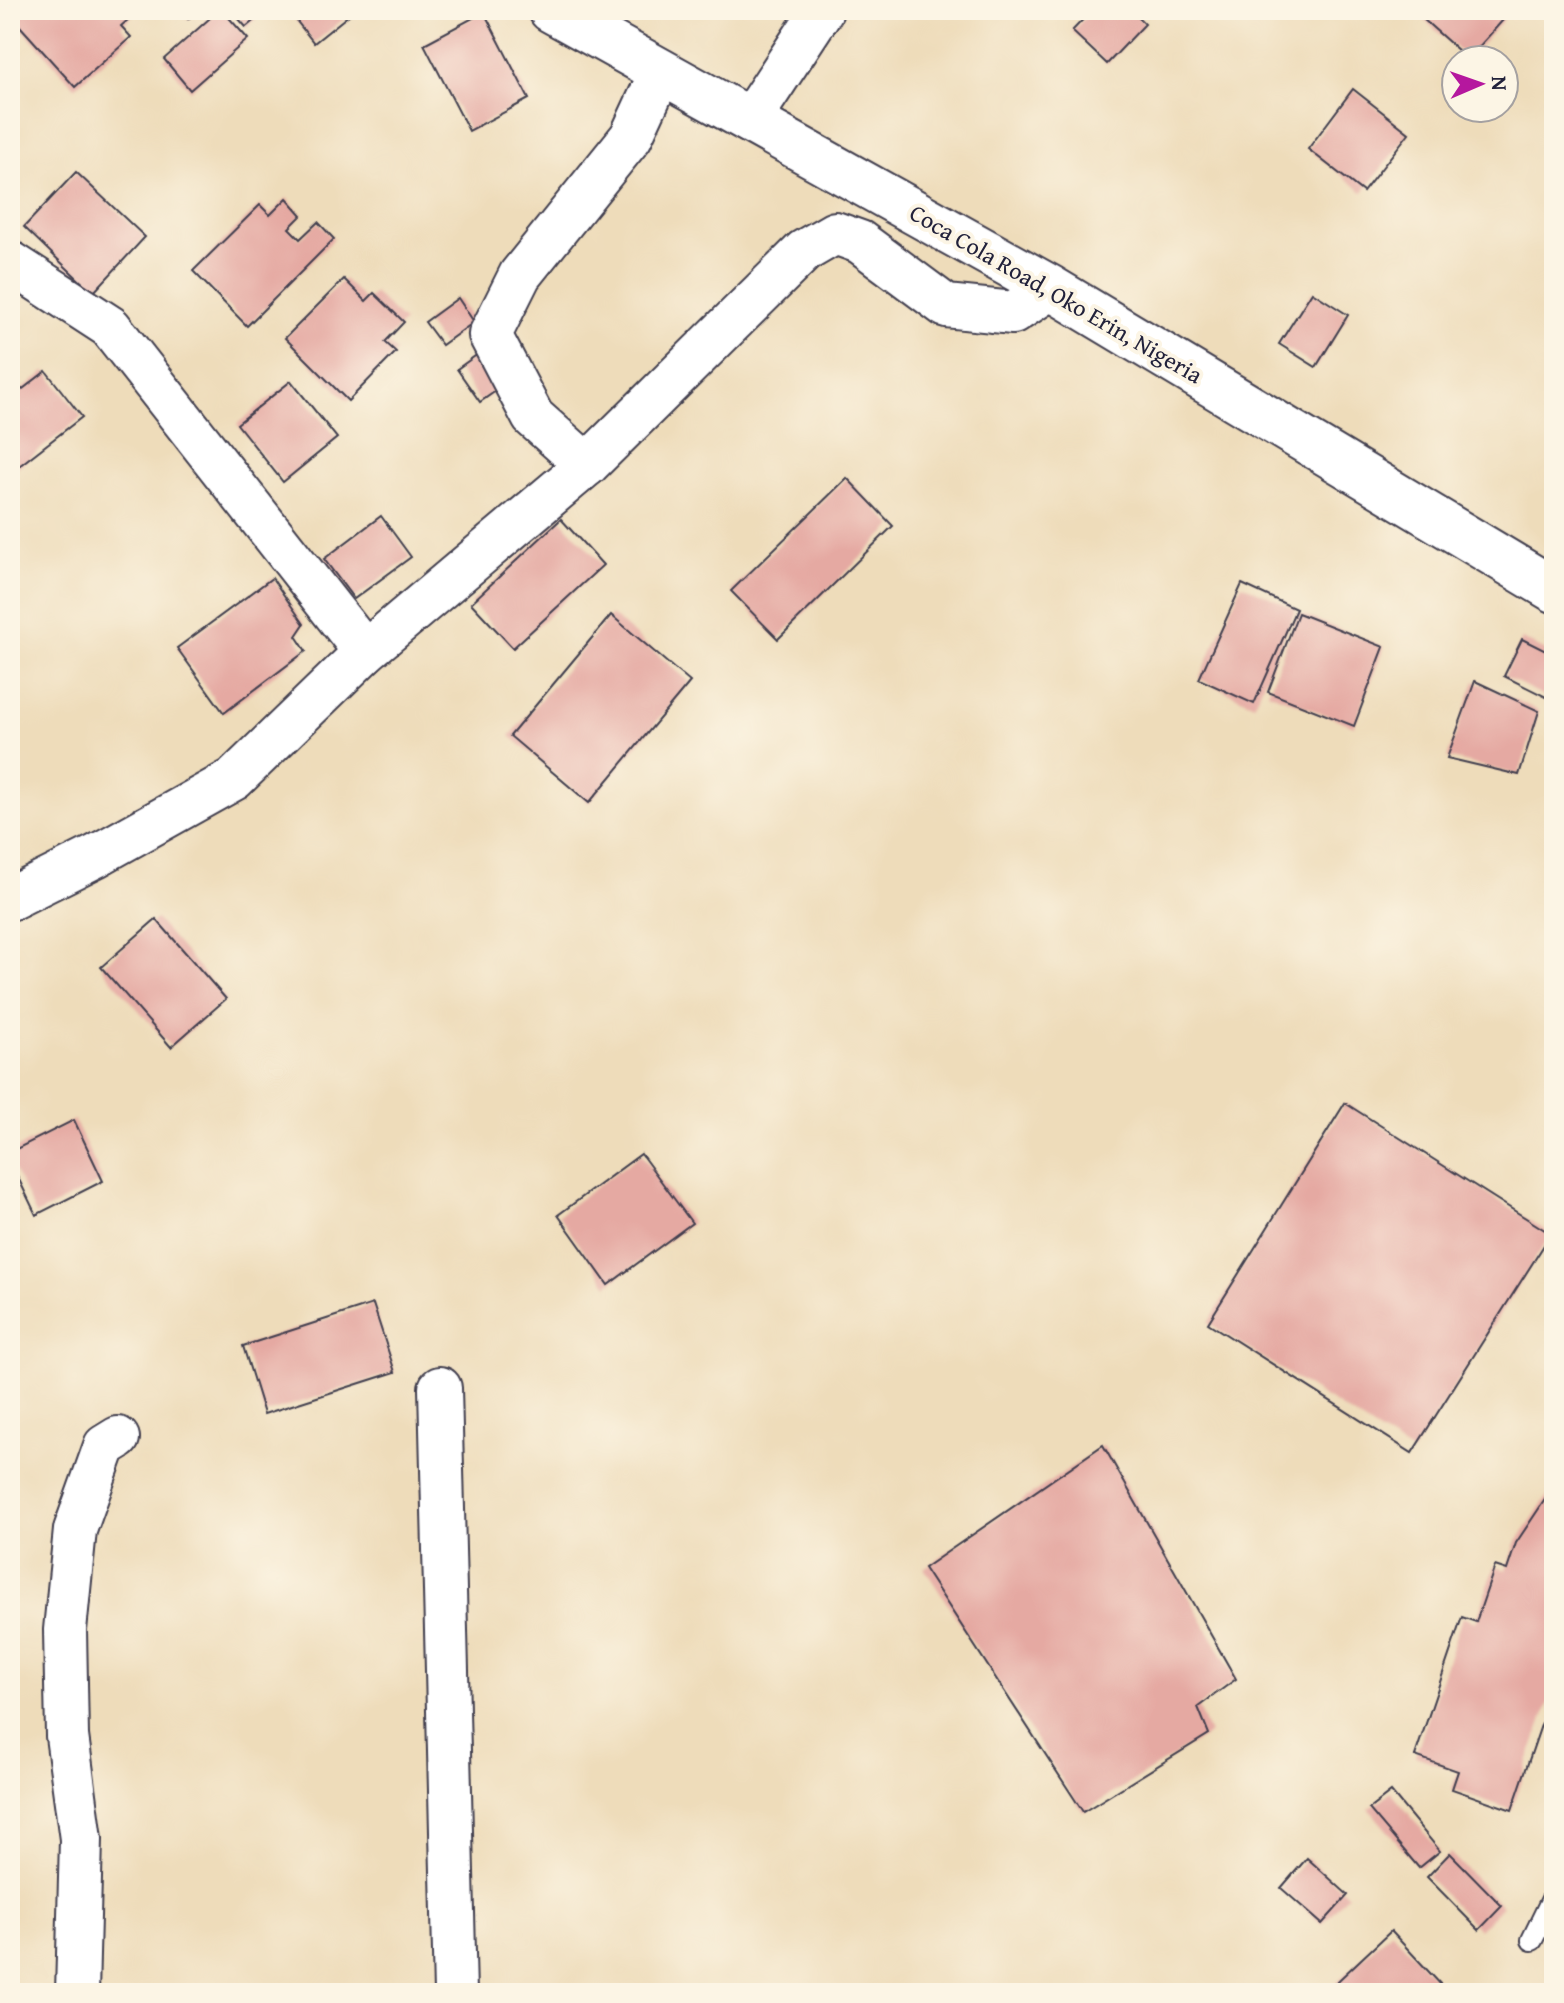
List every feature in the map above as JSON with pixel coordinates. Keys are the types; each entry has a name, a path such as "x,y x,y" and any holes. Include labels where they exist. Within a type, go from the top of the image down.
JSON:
{"street":[{"name":"Coca Cola Road, Oko Erin, Nigeria","path":"551,10 1051,288 1554,590"},
{"path":"749,121 822,10"},
{"path":"587,465 533,417 490,335 520,275 631,137 661,72"},
{"path":"10,899 96,856 234,779 365,652 587,465 804,251 835,233 860,242 946,306 1013,313 1051,288"},
{"path":"10,262 110,327 365,652"},
{"path":"440,1388 455,1993"},
{"path":"77,1993 81,1839 67,1736 65,1630 75,1530 105,1446 118,1438"}],"lane":[{"path":"1532,1940 1554,1895"}],"building":[{"path":"10,10 139,10 121,26 131,37 75,87 10,15"},
{"path":"180,10 199,10 188,19"},
{"path":"219,10 248,39 190,90 164,59"},
{"path":"231,10 266,10 246,27"},
{"path":"288,10 355,10 314,43"},
{"path":"1092,10 1131,10 1145,24 1107,64 1072,31"},
{"path":"1248,10 1268,10 1258,20"},
{"path":"1428,10 1512,10 1481,44 1451,44 1422,18"},
{"path":"484,12 529,99 469,131 424,44"},
{"path":"1353,89 1409,133 1363,192 1308,149"},
{"path":"76,172 145,237 93,293 24,227"},
{"path":"287,198 302,215 289,228 300,239 318,222 334,239 247,326 193,271 260,205 270,215"},
{"path":"344,279 366,301 374,293 404,322 385,342 396,352 348,401 285,338"},
{"path":"1312,292 1348,315 1316,367 1279,344"},
{"path":"458,298 474,322 442,345 425,322"},
{"path":"478,354 500,388 480,402 457,369"},
{"path":"46,371 82,417 10,473 10,399"},
{"path":"291,381 337,438 283,482 237,424"},
{"path":"847,478 893,526 778,639 731,591"},
{"path":"381,516 411,557 354,599 324,559"},
{"path":"561,519 603,565 513,648 471,603"},
{"path":"272,578 304,624 296,636 306,651 224,713 177,648"},
{"path":"1242,584 1296,609 1254,704 1199,679"},
{"path":"1298,613 1384,647 1354,726 1268,692"},
{"path":"611,615 690,682 589,803 510,736"},
{"path":"1522,639 1554,655 1554,701 1504,676"},
{"path":"1475,681 1539,711 1519,775 1447,758"},
{"path":"156,919 226,999 171,1047 101,967"},
{"path":"1345,1103 1551,1234 1412,1453 1208,1323"},
{"path":"74,1120 103,1181 36,1215 10,1161 10,1152"},
{"path":"641,1154 692,1223 608,1285 558,1215"},
{"path":"373,1304 395,1372 264,1414 243,1346"},
{"path":"1103,1445 1236,1679 1198,1707 1209,1734 1083,1812 924,1568"},
{"path":"1554,1486 1554,1687 1512,1810 1452,1789 1458,1771 1415,1756 1462,1617 1476,1622 1495,1566 1507,1570 1516,1543"},
{"path":"1391,1792 1440,1851 1419,1868 1369,1809"},
{"path":"1450,1853 1502,1906 1479,1930 1427,1877"},
{"path":"1307,1858 1348,1895 1322,1924 1281,1888"},
{"path":"1391,1931 1444,1988 1439,1993 1325,1993"}]}
